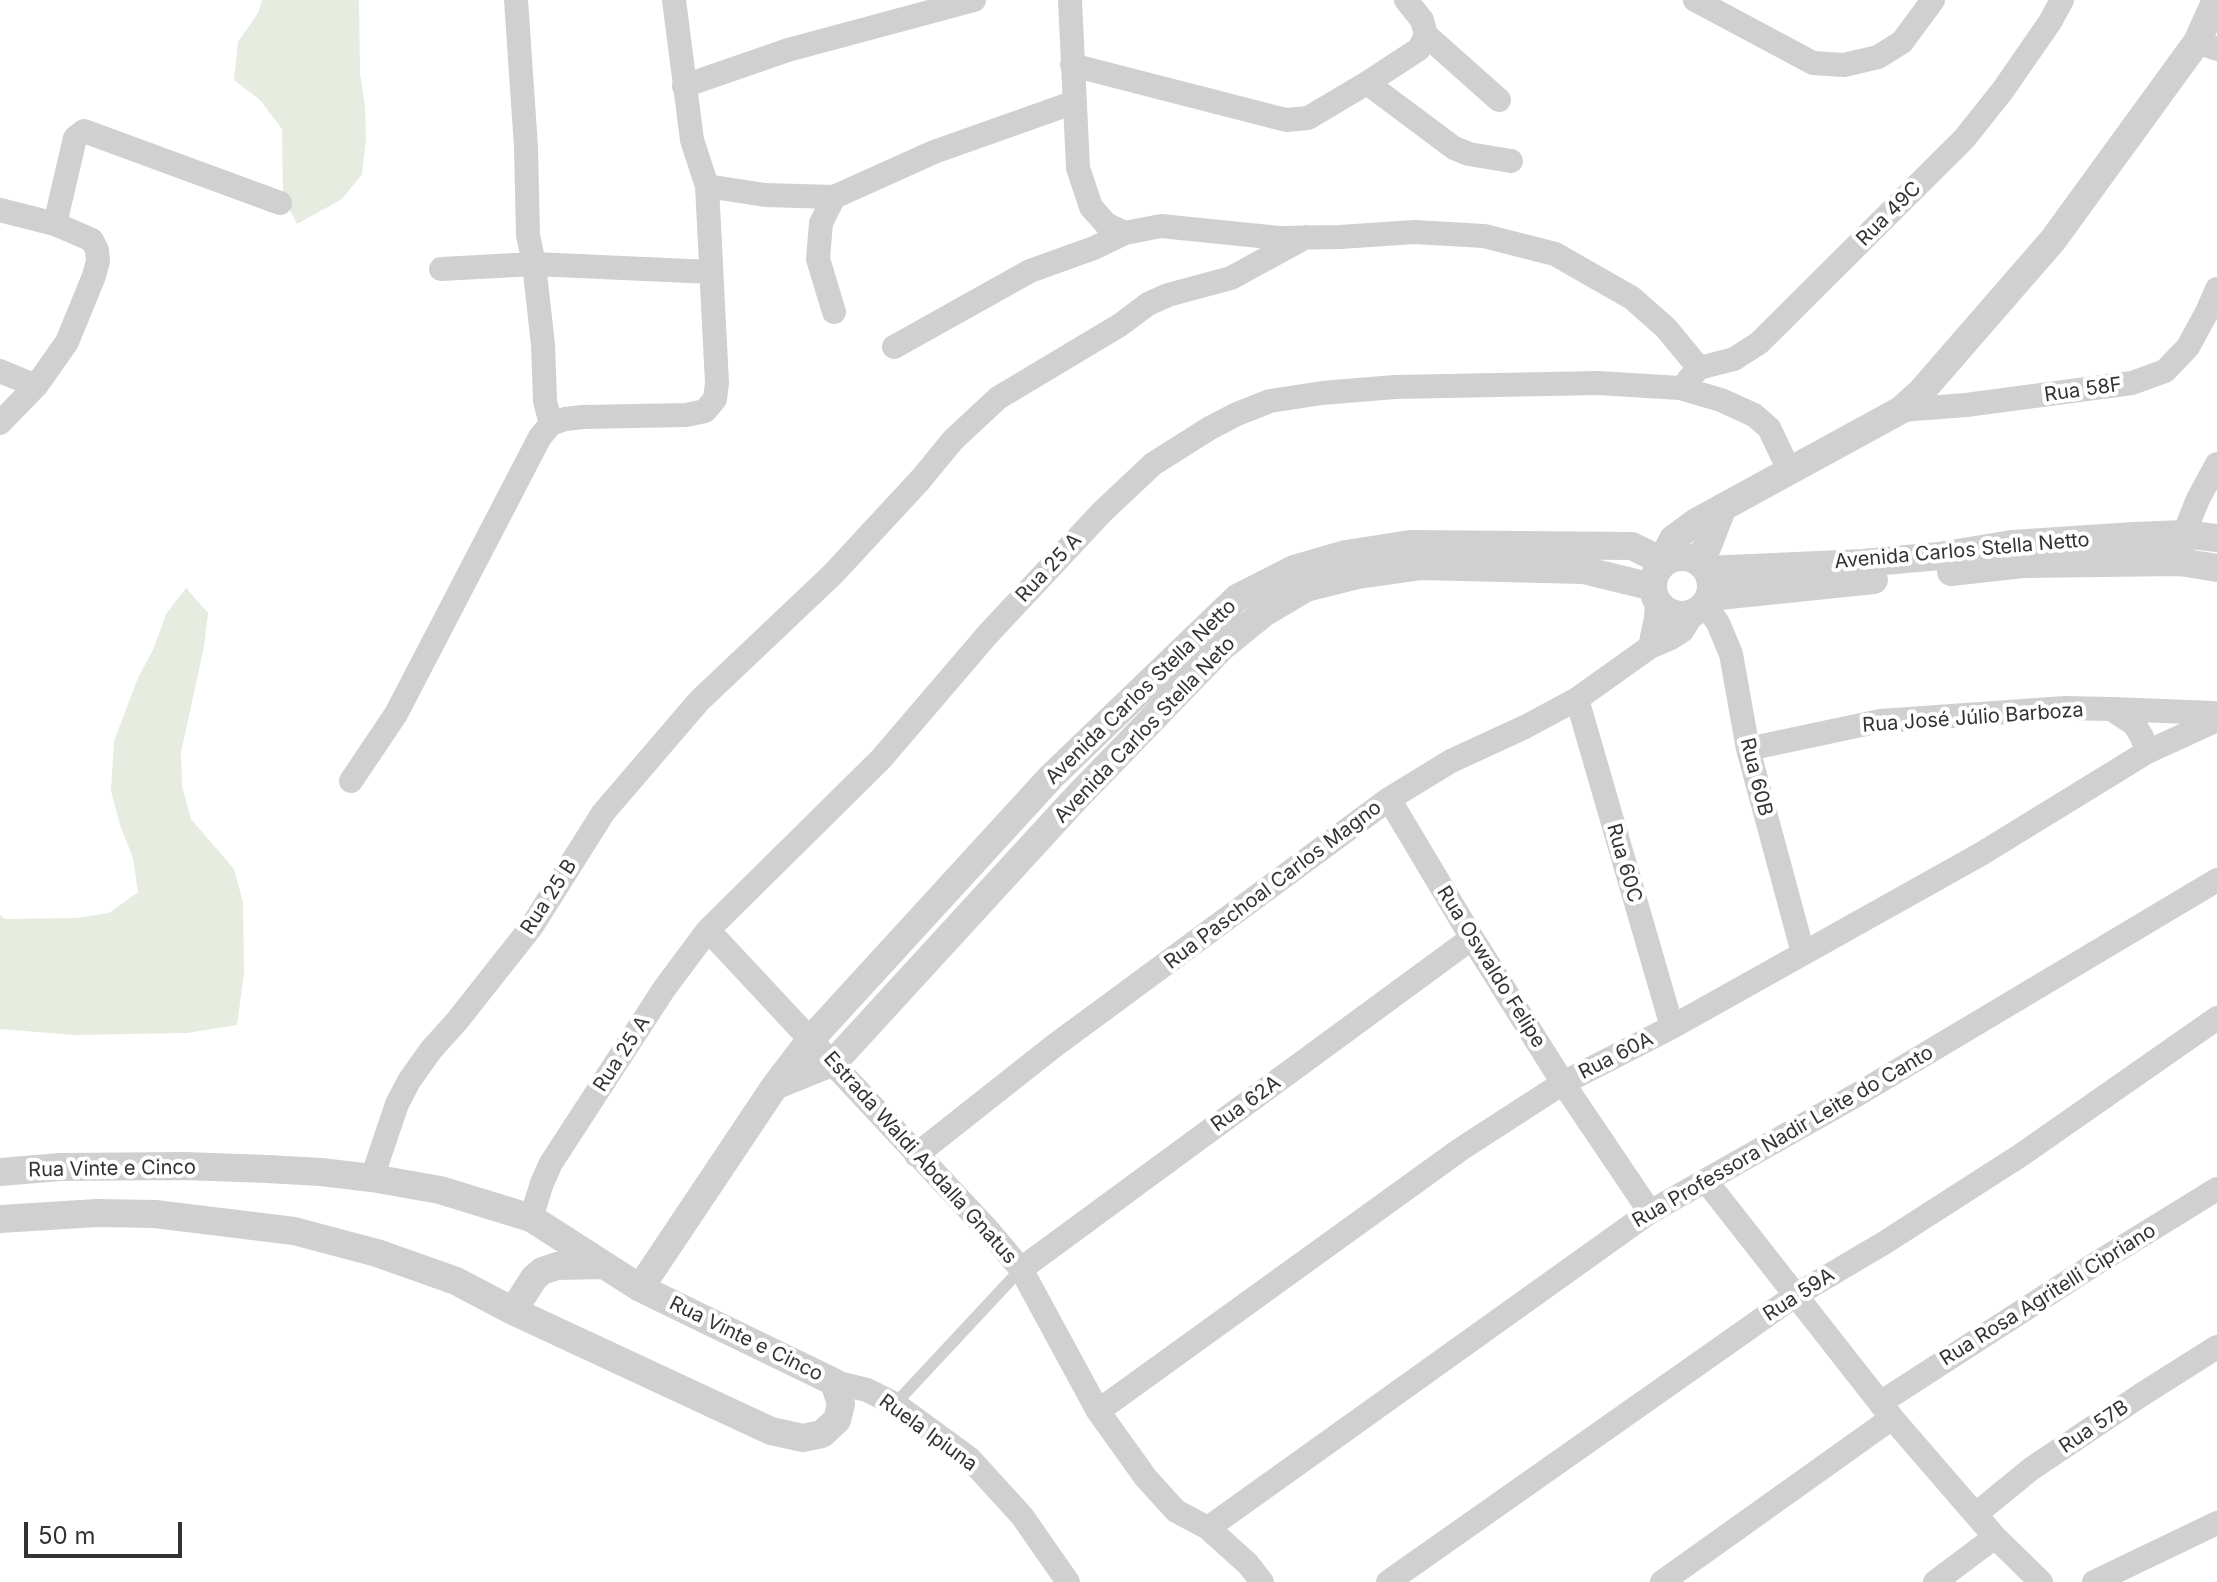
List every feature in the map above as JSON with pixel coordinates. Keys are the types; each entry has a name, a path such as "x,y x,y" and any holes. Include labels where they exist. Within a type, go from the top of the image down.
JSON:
{"street":[{"path":"516,0 526,147 528,235 543,345 545,401 551,424"},
{"path":"351,781 396,714 540,437 551,424 583,417 686,415 705,411 715,399 717,383 707,186 692,140 674,0"},
{"path":"684,86 788,50 974,0"},
{"path":"1070,0 1078,168 1091,207 1106,224 1125,233"},
{"path":"1406,0 1422,20 1426,35 1499,100"},
{"path":"1695,0 1813,63 1844,65 1878,57 1902,42 1933,0"},
{"name":"Rua 49C","path":"1699,368 1734,359 1759,343 1964,139 2003,90 2062,0"},
{"path":"1650,647 1660,578 1673,539 1696,522 1901,410 1921,392 2053,240 2207,45 2216,0"},
{"path":"1072,65 1286,120 1308,118 1367,83 1419,49 1426,35"},
{"path":"1367,83 1454,148 1469,154 1511,161"},
{"path":"707,186 765,195 834,197 934,152 1075,102"},
{"path":"55,224 75,138 84,131 280,203"},
{"path":"834,197 821,223 818,259 834,312"},
{"path":"0,210 55,224 92,240 98,261 67,342 36,386 0,423"},
{"path":"894,347 1030,271 1094,248 1125,233 1161,226 1270,237 1414,232 1484,236 1555,254 1632,298 1666,328 1699,368 1680,388"},
{"name":"Rua 25 B","path":"372,1178 397,1104 409,1081 532,926 603,813 699,701 833,574 953,440 998,398 1120,325 1148,304 1168,295 1231,278 1306,237"},
{"path":"441,269 534,264 711,272"},
{"name":"Rua 58F","path":"1901,410 1966,405 2132,383 2165,371 2188,347 2217,289"},
{"path":"0,371 36,386"},
{"name":"Rua 25 A","path":"531,1218 551,1163 664,989 708,930 881,759 988,634 1102,512 1153,464 1210,428 1270,401 1322,393 1395,387 1598,383 1680,388 1721,400 1754,415 1769,428 1789,470"},
{"path":"2182,548 2198,499 2217,464"},
{"path":"1660,578 1663,607 1677,614 1702,589 1707,548 1723,507"},
{"name":"Avenida Carlos Stella Netto","path":"1702,589 1863,563 1939,556 2012,544 2182,548 2217,538"},
{"name":"Avenida Carlos Stella Netto","path":"811,1039 1051,777 1237,598 1294,569 1346,554 1410,544 1632,546 1650,555 1660,578"},
{"path":"1702,589 1882,579 2182,548 2217,568"},
{"path":"1660,578 1681,557 1702,589"},
{"name":"Avenida Carlos Stella Neto","path":"775,1086 834,1062 1076,798 1221,648 1285,600 1306,588 1358,575 1422,566 1583,570 1660,578"},
{"name":"Rua Paschoal Carlos Magno","path":"916,1155 1054,1046 1389,799 1451,761 1577,699 1650,647 1682,631 1702,589"},
{"name":"Rua 60B","path":"1702,589 1731,654 1748,749 1803,953"},
{"name":"Rua 60C","path":"1577,699 1672,1027"},
{"name":"Rua José Júlio Barboza","path":"1748,749 1880,721 2065,708 2111,709 2134,724 2144,744"},
{"name":"Rua 60A","path":"1098,1411 1461,1149 1563,1083 1672,1027 1981,854 2144,744 2215,721 2217,716 2213,713 2111,709"},
{"name":"Rua Oswaldo Felipe","path":"1389,799 1563,1083 1650,1212"},
{"name":"Rua Professora Nadir Leite do Canto","path":"1208,1528 1650,1212 1860,1093 2217,880"},
{"name":"Estrada Waldi Abdalla Gnatus","path":"708,930 834,1062 1021,1269 1098,1411 1125,1451 1176,1511 1208,1528 1248,1564 1262,1582"},
{"name":"Rua 62A","path":"1021,1269 1472,938"},
{"name":"Rua 59A","path":"1388,1582 1796,1295 2021,1155 2217,1018"},
{"path":"640,1288 775,1086 811,1039"},
{"name":"Rua Vinte e Cinco","path":"0,1172 60,1167 184,1166 321,1172 440,1190 531,1218 640,1288 834,1382 841,1404 837,1420 822,1434 803,1438 771,1431 442,1276 377,1253 294,1231 155,1214 71,1214 0,1219"},
{"path":"1706,1181 1886,1410 1995,1537 2041,1582"},
{"name":"Rua Rosa Agritelli Cipriano","path":"1662,1582 1886,1410 2217,1189"},
{"path":"513,1311 542,1271 557,1266 603,1265"},
{"name":"Rua 57B","path":"1976,1514 2031,1469 2217,1347"},
{"name":"Ruela Ipiuna","path":"834,1382 867,1390 895,1404 970,1459 1022,1516 1068,1582"},
{"path":"2094,1582 2217,1523"},
{"path":"1935,1582 1995,1537"}],"lane":[{"path":"895,1404 1021,1269"}],"shaded area":[{"path":"262,0 359,0 360,73 366,140 362,174 342,199 297,224 283,197 282,129 260,100 234,80 238,42 258,13"},
{"path":"186,588 208,613 204,647 181,752 182,786 191,819 234,869 243,902 244,973 237,1025 187,1033 74,1035 0,1029 0,915 5,919 76,918 109,913 138,892 133,858 111,791 114,741 166,614"}]}
